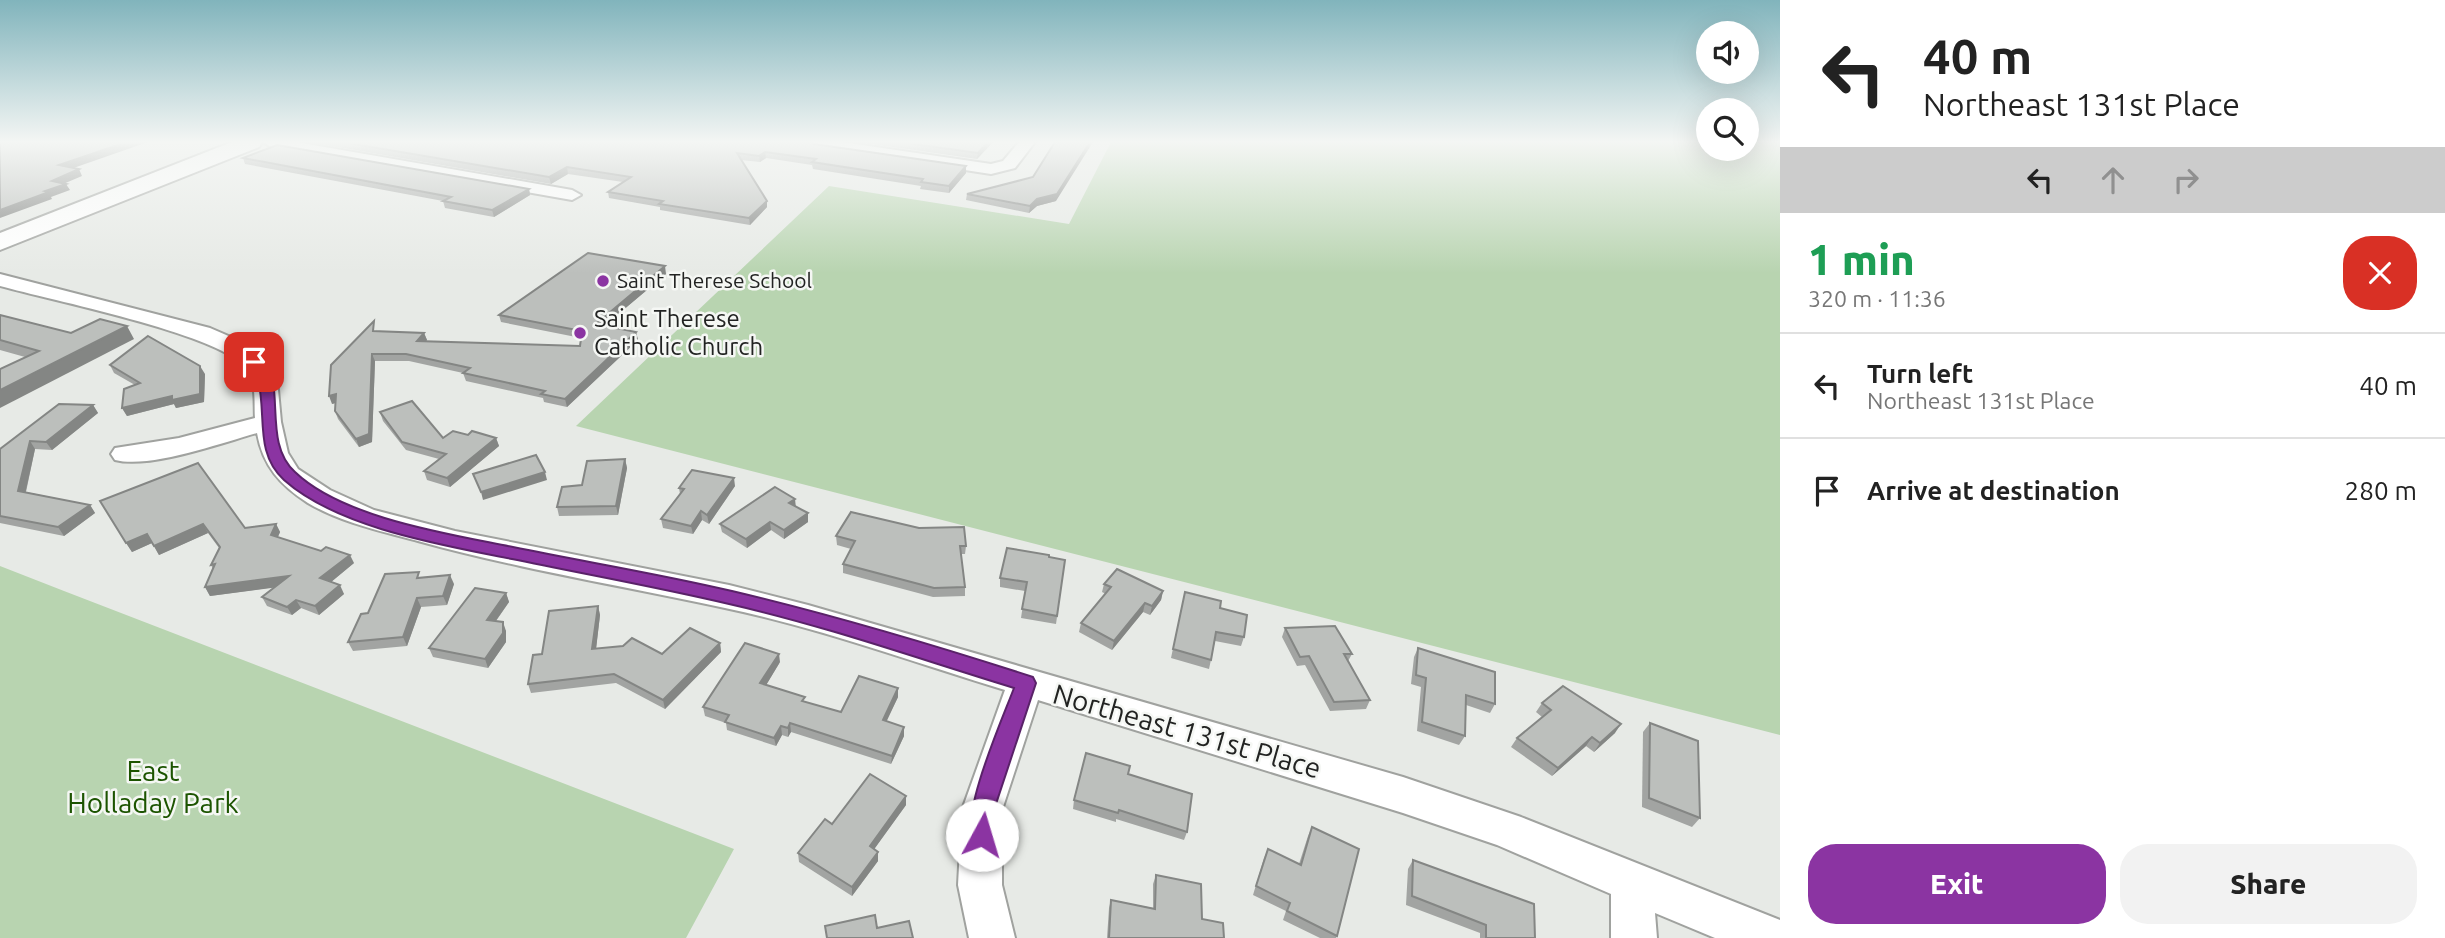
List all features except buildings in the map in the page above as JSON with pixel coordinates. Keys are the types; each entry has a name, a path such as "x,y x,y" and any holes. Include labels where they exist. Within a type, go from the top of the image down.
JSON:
{"main road":[{"path":"0,242 141,186"}],"street":[{"path":"520,186 572,195"},
{"name":"Northeast 131st Place","path":"0,280 223,340 239,349 254,362 265,379 268,422 274,453 288,475 320,498 364,517 455,541 730,597 808,617 1403,795 1506,830 1769,938"},
{"path":"125,454 181,446 268,422"},
{"path":"992,938 980,884 982,810 1026,683"},
{"path":"1632,882 1634,938"}],"green space":[{"path":"829,186 1069,224 1089,186 1780,186 1780,735 576,426"},
{"name":"East Holladay Park","path":"0,566 734,849 686,938 0,938"}],"place":[{"name":"Saint Therese School","path":"603,281"},
{"name":"Saint Therese Catholic Church","path":"580,333"}],"route":[{"path":"254,362 265,379 268,422 274,453 288,475 320,498 364,517 455,541 730,597 808,617 1026,683 982,810 982,835"}]}
